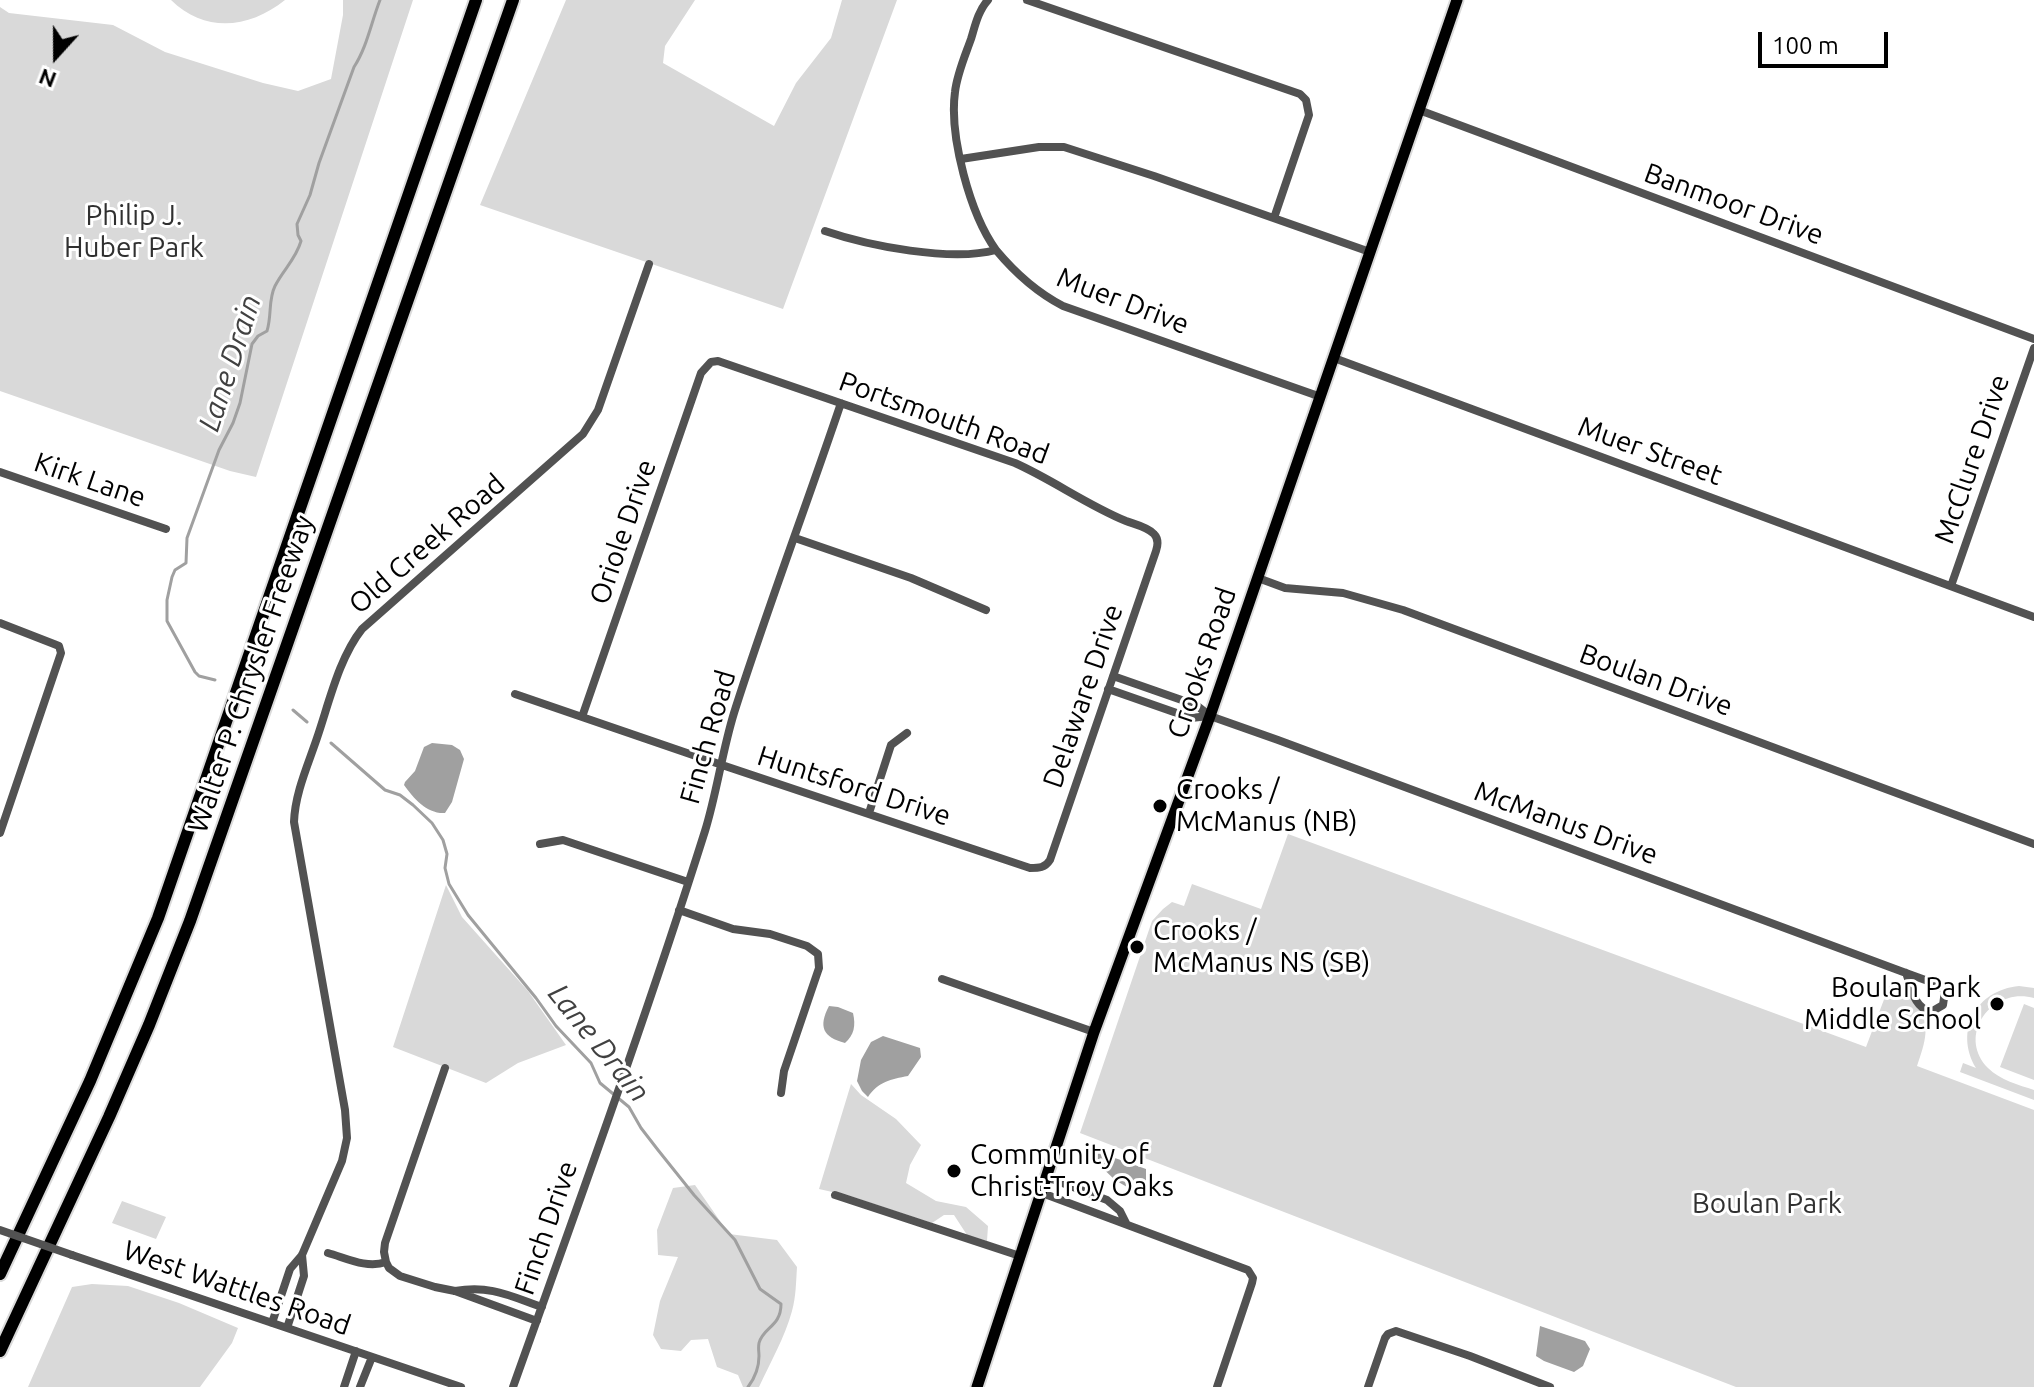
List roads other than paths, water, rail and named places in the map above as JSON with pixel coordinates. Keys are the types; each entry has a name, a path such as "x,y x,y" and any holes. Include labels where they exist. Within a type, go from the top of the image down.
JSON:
{"highway":[{"name":"Walter P. Chrysler Freeway","path":"0,1274 90,1081 158,918 476,0"},
{"name":"Walter P. Chrysler Freeway","path":"0,1351 109,1117 190,921 513,0"}],"main road":[{"name":"Crooks Road","path":"977,1387 1094,1032 1210,716 1457,0"}],"street":[{"name":"Muer Drive","path":"988,0 980,11 954,99 961,159 971,201 996,250 1031,287 1063,306 1321,397"},
{"path":"1027,0 1300,94 1306,100 1309,115 1274,218"},
{"name":"Banmoor Drive","path":"1419,110 2034,339"},
{"path":"961,159 1039,147 1064,147 1370,252"},
{"path":"825,231 863,242 912,250 974,253 996,250"},
{"name":"Old Creek Road","path":"272,1323 290,1269 302,1255 342,1161 347,1138 345,1110 294,822 298,796 327,709 345,660 362,629 583,434 598,410 649,264"},
{"name":"McClure Drive","path":"1951,586 2034,348"},
{"name":"Muer Street","path":"1334,358 1951,586"},
{"name":"Portsmouth Road","path":"708,364 718,361 1025,467 1095,507 1149,530 1157,537"},
{"name":"Oriole Drive","path":"582,717 701,373 708,364"},
{"name":"Finch Road","path":"621,1083 706,827 735,712 841,403"},
{"name":"Kirk Lane","path":"0,472 166,529"},
{"name":"Delaware Drive","path":"1043,867 1050,860 1156,551 1157,537"},
{"path":"795,538 911,578 986,610"},
{"name":"Boulan Drive","path":"1258,578 1294,589 1352,595 1403,610 2034,844"},
{"path":"1951,586 2034,617"},
{"path":"0,623 61,649 61,657 0,833"},
{"path":"1113,676 1196,705 1210,716"},
{"path":"1108,689 1191,718 1210,716"},
{"name":"Huntsford Drive","path":"515,694 1030,868 1043,867"},
{"name":"McManus Drive","path":"1210,716 1939,985 1945,991 1943,1005 1931,1012 1922,1009 1906,973"},
{"path":"869,813 891,745 907,733"},
{"path":"540,844 563,840 688,882"},
{"path":"679,910 733,929 770,934 807,946 818,954 819,968 784,1071 781,1093"},
{"path":"942,979 1094,1032"},
{"path":"445,1068 385,1243 386,1262 400,1276 455,1291 537,1321"},
{"name":"Finch Drive","path":"513,1387 621,1083"},
{"path":"1047,1177 1107,1200 1120,1211 1126,1223"},
{"path":"1042,1193 1248,1270 1253,1278 1252,1283 1217,1387"},
{"path":"835,1195 1020,1256"},
{"name":"West Wattles Road","path":"0,1230 461,1387"},
{"path":"328,1253 369,1264 386,1262"},
{"name":"Old Creek Road","path":"287,1328 304,1276 302,1255"},
{"path":"455,1291 471,1288 493,1290 542,1307"},
{"path":"1368,1387 1385,1338 1396,1331 1550,1387"},
{"path":"344,1387 356,1351"},
{"path":"360,1387 372,1357"}],"waterway":[{"name":"Lane Drain","path":"215,680 195,672 167,621 172,577 175,570 186,563 187,538 240,403 252,344 267,331 273,291 299,247 301,241 297,224 380,0"},
{"name":"Lane Drain","path":"293,710 307,722"},
{"name":"Lane Drain","path":"331,743 385,790 400,795 432,823 443,840 447,854 445,868 449,884 468,915 556,1026 591,1063 600,1083 629,1107 658,1150 735,1240 760,1289 781,1304 778,1318 761,1338 757,1369 748,1387"}],"place":[{"name":"Crooks / McManus (NB)","path":"1160,806"},
{"name":"Crooks / McManus NS (SB)","path":"1137,947"},
{"name":"Boulan Park Middle School","path":"1997,1004"},
{"name":"Community of Christ-Troy Oaks","path":"954,1171"}],"park label":[{"name":"Philip J. Huber Park","path":"134,232"},
{"name":"Boulan Park","path":"1767,1204"}]}
